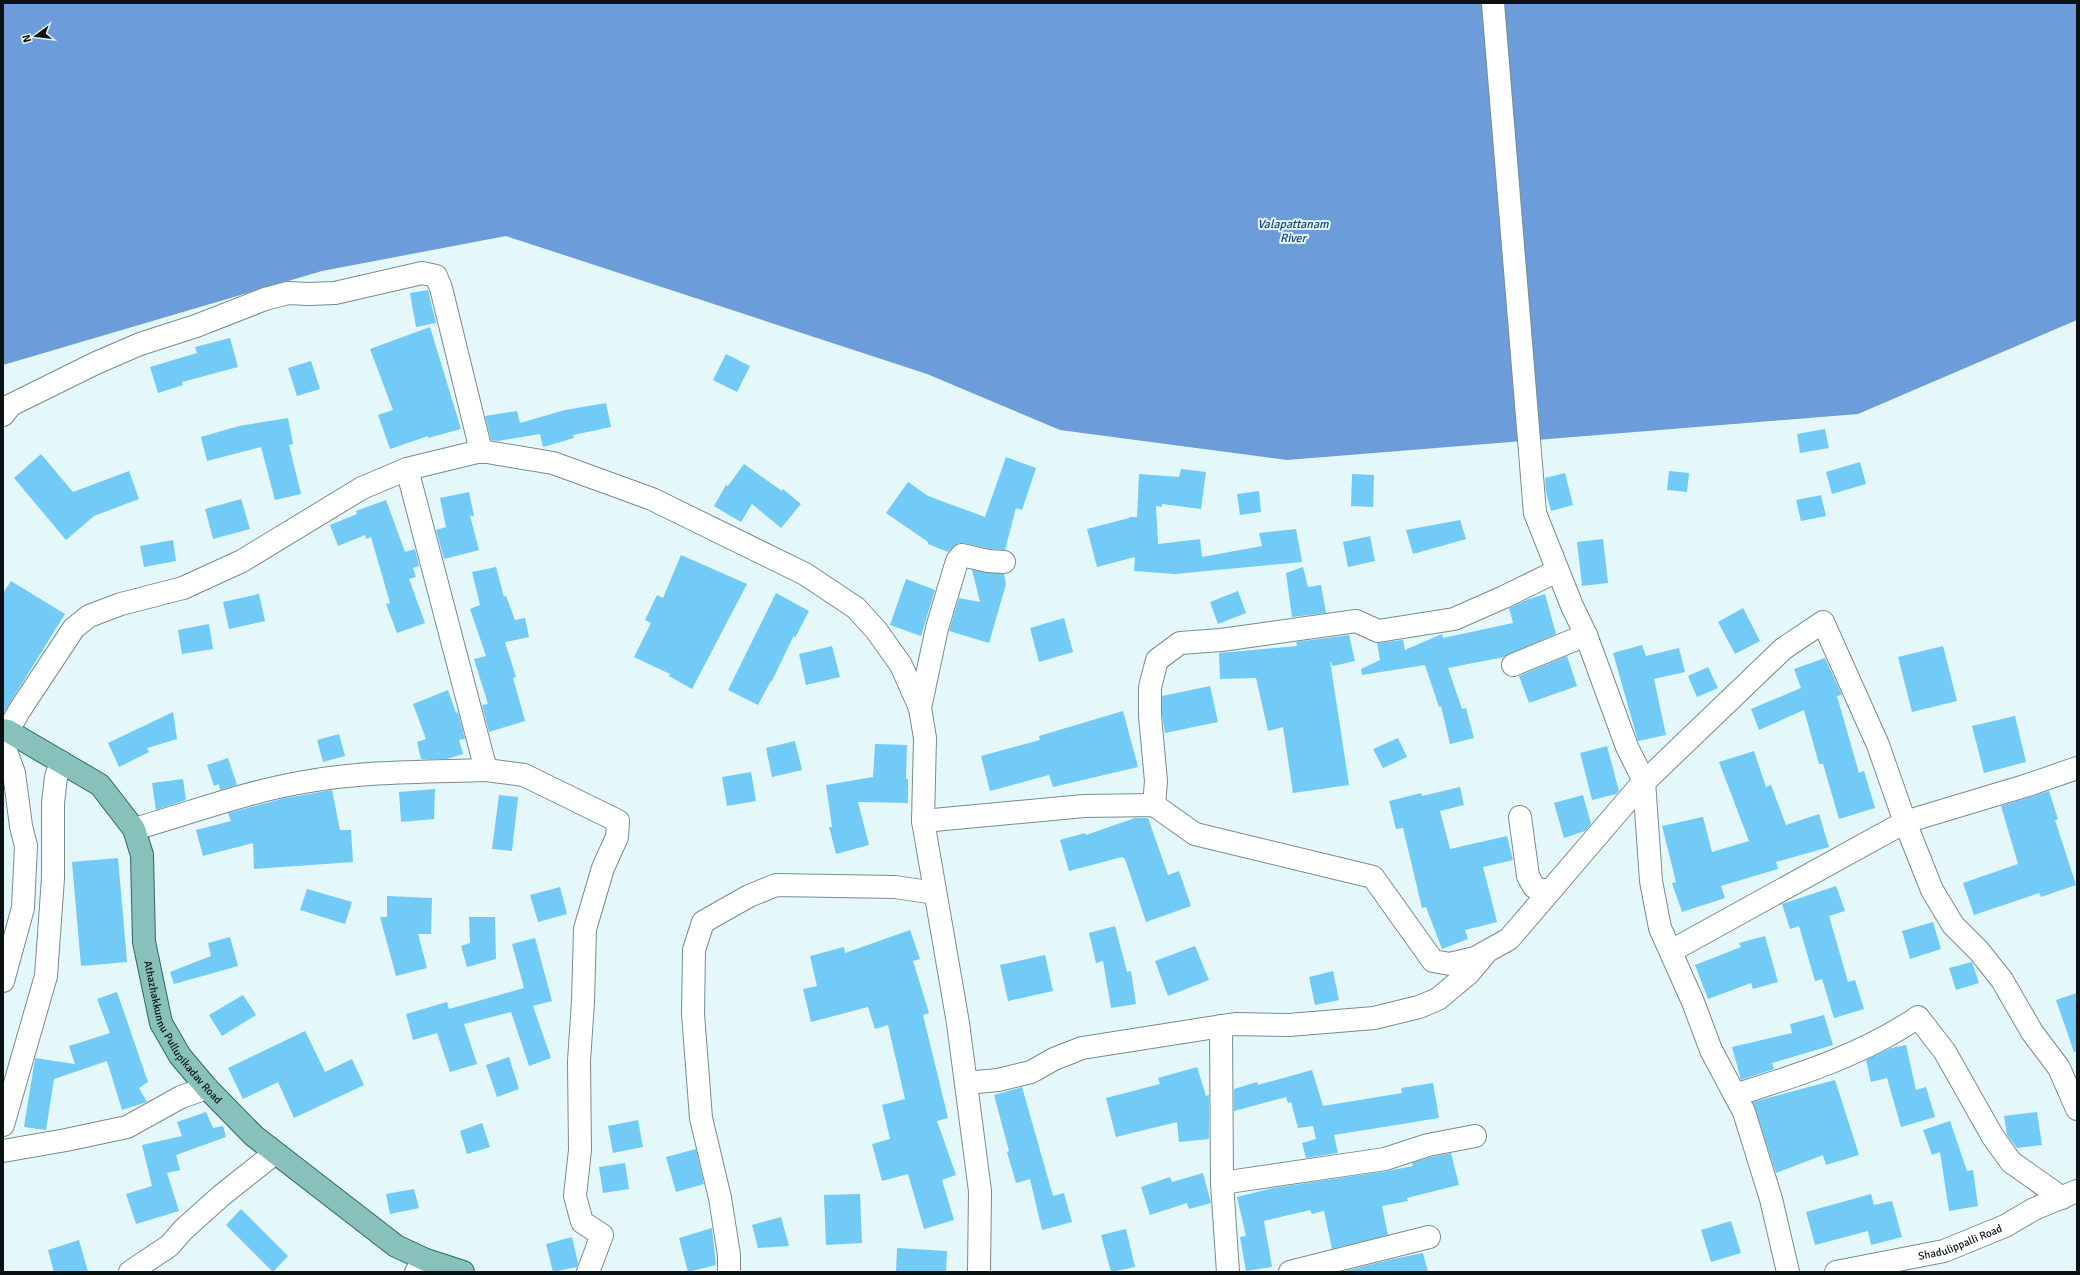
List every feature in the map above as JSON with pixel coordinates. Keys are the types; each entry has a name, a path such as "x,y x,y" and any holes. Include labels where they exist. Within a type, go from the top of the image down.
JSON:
{"main road":[{"name":"Athazhakkunnu Pullupikadav Road","path":"5,730 100,786 134,829 142,855 144,942 161,1023 180,1056 207,1088 254,1136 421,1266 463,1272"}],"street":[{"path":"1493,3 1535,513 1586,635 1627,747 1644,782 1651,880 1660,928 1671,951 1711,1050 1744,1112 1771,1199 1788,1272"},
{"path":"3,415 11,405 96,363 140,344 196,326 265,299 288,293 335,293 422,273 436,276 441,288 481,451"},
{"path":"3,981 23,908 26,846 21,826 14,774 3,743 5,730 74,628 90,616 121,604 183,588 242,561 302,526 326,508 362,488 407,469 481,451 553,463 652,500 805,574 856,608 876,630 901,665 920,708 925,738 923,821 958,1022 980,1191 979,1272"},
{"path":"407,469 486,770"},
{"path":"920,708 937,628 957,561 962,555 988,561 1004,562"},
{"path":"1154,805 1156,781 1150,716 1150,687 1157,660 1180,643 1221,640 1356,621 1378,631 1454,619 1504,598 1558,571"},
{"path":"923,821 1084,806 1154,805 1195,834 1373,877 1433,961 1450,964 1475,958 1509,939 1644,782 1783,648 1823,622 1878,745 1932,890 1950,919 2002,980 2032,1032 2059,1068 2077,1109"},
{"path":"1513,665 1586,635"},
{"path":"3,1125 46,976 53,878 53,803 56,778 61,762"},
{"path":"1671,951 1906,822 2028,785 2077,768"},
{"path":"134,829 239,796 303,782 366,773 486,770 524,775 618,821 617,837 603,868 585,929 583,1002 579,1061 580,1150 575,1196 582,1222 602,1235 588,1272"},
{"path":"1520,816 1528,876 1534,887 1541,890 1551,890"},
{"path":"729,1272 729,1256 720,1198 701,1118 693,1014 694,950 703,922 748,896 776,885 895,887 935,893"},
{"path":"966,1083 998,1080 1031,1072 1054,1059 1082,1048 1235,1024 1289,1025 1374,1018 1419,1007 1438,999 1469,973 1487,951"},
{"path":"1735,1095 1827,1064 1868,1047 1897,1032 1918,1017 1945,1052 1993,1137 2011,1162 2070,1194"},
{"path":"1221,1026 1222,1183 1228,1272"},
{"path":"3,1151 127,1127 181,1097 207,1088"},
{"path":"1222,1183 1385,1158 1428,1145 1475,1136"},
{"path":"130,1272 168,1246 184,1229 222,1195 275,1153"},
{"name":"Shadulippalli Road","path":"1836,1272 1944,1251 2005,1226 2034,1209 2070,1194"},
{"path":"1290,1272 1429,1237"}],"water":[{"name":"Valapattanam River","path":"3,3 2077,3 2077,320 1858,414 1287,460 1060,430 927,374 506,236 322,271 3,365"}],"building":[{"path":"428,290 436,323 416,327 410,293"},
{"path":"430,327 461,429 428,438 428,436 390,449 378,415 393,410 370,349"},
{"path":"230,338 238,367 182,382 183,385 158,393 150,367 197,353 195,347"},
{"path":"726,354 750,366 737,392 713,380"},
{"path":"311,361 320,389 297,396 288,368"},
{"path":"606,403 611,427 573,435 574,438 543,447 540,434 498,441 491,440 485,416 517,411 520,423 565,410"},
{"path":"288,418 293,444 289,445 301,494 275,500 261,447 207,461 201,437 239,426"},
{"path":"1825,429 1829,448 1800,453 1797,434"},
{"path":"41,454 73,492 129,471 139,499 94,516 66,540 14,478"},
{"path":"1006,457 1036,468 1022,510 1016,508 1005,550 990,549 958,543 948,552 928,544 928,542 886,513 908,482 928,496 985,517"},
{"path":"1860,462 1866,484 1832,494 1826,472"},
{"path":"744,464 782,491 783,489 801,504 781,528 752,504 741,522 714,506 726,485 728,486"},
{"path":"1181,469 1206,472 1201,509 1162,504 1162,507 1156,506 1158,544 1200,539 1202,557 1262,546 1259,533 1296,529 1302,562 1175,574 1134,571 1135,557 1097,567 1087,529 1129,517 1137,517 1139,474 1179,477"},
{"path":"1669,471 1689,473 1687,492 1667,490"},
{"path":"1565,473 1573,505 1551,511 1546,492 1545,478"},
{"path":"1352,474 1374,475 1373,507 1351,506"},
{"path":"1259,491 1261,512 1240,515 1237,494"},
{"path":"469,492 474,516 470,516 479,550 444,559 436,530 446,527 440,498"},
{"path":"1821,495 1826,516 1801,521 1796,500"},
{"path":"241,499 250,529 213,539 205,509"},
{"path":"386,500 405,552 415,549 419,566 413,568 416,577 409,579 425,623 397,633 386,604 390,603 371,537 366,539 365,535 338,546 330,525 357,514 356,511"},
{"path":"1460,520 1466,539 1413,554 1406,530"},
{"path":"1370,536 1375,561 1348,567 1343,542"},
{"path":"1603,539 1608,583 1582,586 1577,542"},
{"path":"173,540 176,561 144,567 140,546"},
{"path":"681,555 747,584 692,689 669,676 670,674 634,657 651,623 645,620 657,595 663,598"},
{"path":"496,567 504,597 506,596 515,620 525,618 529,637 505,642 516,677 513,678 525,721 489,732 482,705 488,704 474,659 486,656 470,609 480,605 472,572"},
{"path":"1303,567 1308,587 1321,585 1326,613 1292,617 1286,573"},
{"path":"972,570 1004,574 1006,584 989,643 949,631 959,598 980,602"},
{"path":"906,579 935,590 921,636 890,625"},
{"path":"11,581 65,614 3,714 3,593"},
{"path":"1238,591 1246,613 1218,624 1210,602"},
{"path":"776,593 809,611 795,638 794,635 772,681 758,705 728,690"},
{"path":"259,594 265,621 229,629 223,602"},
{"path":"1545,594 1556,634 1504,657 1448,668 1462,709 1466,708 1474,738 1450,744 1441,706 1439,707 1425,665 1362,675 1361,669 1380,660 1377,643 1403,640 1405,650 1442,634 1443,638 1513,623 1509,608"},
{"path":"1743,608 1760,641 1735,654 1718,622"},
{"path":"1064,618 1073,652 1039,662 1030,628"},
{"path":"209,624 213,649 182,654 178,630"},
{"path":"1349,635 1355,661 1333,666 1330,661 1349,785 1293,793 1283,727 1268,731 1256,678 1220,679 1219,653 1297,646 1296,642"},
{"path":"1642,645 1646,656 1679,648 1685,672 1654,679 1666,735 1638,741 1613,653"},
{"path":"832,646 840,677 806,685 799,654"},
{"path":"1943,646 1957,701 1912,712 1898,657"},
{"path":"1567,656 1577,686 1529,703 1519,676"},
{"path":"1825,658 1842,695 1837,696 1859,773 1864,771 1875,808 1839,819 1823,764 1819,764 1804,710 1759,730 1751,709 1801,688 1794,669"},
{"path":"1708,667 1718,688 1697,697 1688,676"},
{"path":"1210,686 1218,722 1165,733 1162,715 1162,696"},
{"path":"448,690 456,713 458,712 465,739 459,740 463,754 447,759 421,759 417,742 426,739 413,704"},
{"path":"1123,711 1138,767 1053,787 1049,775 990,791 981,756 1040,740 1039,736"},
{"path":"173,712 177,739 147,748 149,752 119,767 108,743"},
{"path":"2015,716 2026,762 1984,773 1972,726"},
{"path":"339,734 345,756 323,762 317,740"},
{"path":"1398,738 1407,757 1383,768 1373,749"},
{"path":"795,741 802,770 772,777 766,748"},
{"path":"875,744 907,745 906,779 908,779 908,803 858,802 869,845 836,854 829,827 832,827 826,785 873,777"},
{"path":"1607,746 1619,791 1616,794 1592,800 1580,753"},
{"path":"1754,751 1766,787 1771,785 1786,825 1819,814 1829,847 1776,862 1778,869 1721,886 1725,898 1682,912 1672,883 1676,882 1662,826 1703,817 1712,852 1749,841 1719,762"},
{"path":"228,758 237,785 220,790 219,784 214,786 207,765"},
{"path":"751,772 756,801 727,806 722,777"},
{"path":"183,779 186,800 156,810 152,783"},
{"path":"1460,787 1464,805 1440,811 1450,849 1507,836 1513,860 1483,867 1497,922 1465,930 1468,939 1442,949 1426,907 1422,908 1403,828 1396,829 1389,801 1421,793 1422,796"},
{"path":"435,789 434,819 401,822 399,792"},
{"path":"332,790 340,830 351,830 353,862 254,869 253,843 203,856 196,830 231,821 228,813 285,798"},
{"path":"2049,791 2058,819 2055,820 2076,885 2041,897 2039,893 1974,915 1963,883 2018,864 2001,806"},
{"path":"499,795 518,797 512,851 492,849"},
{"path":"1583,795 1591,824 1585,831 1564,838 1554,803"},
{"path":"1135,818 1148,818 1168,875 1179,871 1191,906 1146,922 1125,859 1122,857 1069,871 1060,840 1085,833 1086,835"},
{"path":"118,858 127,962 81,966 72,862"},
{"path":"1836,886 1845,911 1829,916 1848,982 1855,980 1864,1009 1834,1018 1822,979 1815,981 1799,926 1790,929 1782,904"},
{"path":"560,887 567,914 538,922 530,895"},
{"path":"307,889 352,902 345,924 300,910"},
{"path":"387,896 432,898 431,934 418,934 427,968 396,976 380,917 387,917"},
{"path":"469,917 495,917 496,959 467,967 461,946 470,943"},
{"path":"1933,922 1941,949 1910,959 1902,931"},
{"path":"1115,926 1127,972 1131,971 1136,1004 1111,1008 1103,961 1096,963 1089,933"},
{"path":"910,930 920,959 913,961 929,1013 923,1015 948,1118 937,1121 956,1175 942,1180 954,1220 924,1229 908,1174 882,1181 872,1144 890,1139 882,1105 905,1099 888,1025 875,1029 868,1007 811,1022 803,989 817,986 810,956 844,947 845,953"},
{"path":"1765,936 1778,982 1753,989 1751,983 1708,999 1695,965 1741,947 1739,943"},
{"path":"230,937 238,966 174,984 170,972 211,956 208,943"},
{"path":"535,938 552,1001 533,1006 551,1058 529,1066 511,1012 464,1024 477,1064 450,1072 437,1033 413,1040 406,1014 447,1002 449,1009 524,988 512,944"},
{"path":"1195,946 1209,980 1168,996 1155,961"},
{"path":"1045,955 1053,991 1008,1001 1000,965"},
{"path":"1972,962 1979,983 1956,990 1949,968"},
{"path":"1333,971 1339,1000 1315,1005 1309,977"},
{"path":"117,992 148,1082 139,1088 147,1102 122,1110 107,1061 54,1079 46,1130 24,1127 35,1058 75,1064 69,1046 110,1033 97,999"},
{"path":"2077,993 2077,1051 2074,1052 2056,1000"},
{"path":"243,995 256,1015 222,1036 209,1015"},
{"path":"1824,1015 1833,1045 1772,1063 1774,1069 1741,1080 1732,1047 1792,1033 1790,1024"},
{"path":"305,1031 325,1072 352,1059 364,1085 294,1118 278,1082 243,1099 228,1068"},
{"path":"1906,1045 1916,1090 1926,1087 1935,1117 1901,1127 1887,1078 1871,1082 1866,1060 1891,1048"},
{"path":"509,1057 519,1089 497,1097 486,1065"},
{"path":"1197,1067 1206,1096 1209,1095 1209,1139 1179,1142 1177,1122 1116,1137 1106,1098 1160,1084 1158,1078"},
{"path":"1312,1070 1323,1106 1402,1093 1401,1088 1433,1083 1439,1118 1334,1135 1338,1153 1306,1158 1302,1143 1316,1139 1313,1126 1298,1128 1291,1102 1288,1103 1286,1097 1234,1111 1234,1089 1257,1082 1258,1085"},
{"path":"1835,1080 1859,1155 1826,1165 1823,1155 1776,1173 1753,1102"},
{"path":"1022,1087 1053,1196 1064,1193 1072,1222 1042,1230 1030,1179 1016,1183 1007,1152 1009,1151 994,1095"},
{"path":"206,1112 213,1128 223,1126 226,1137 176,1155 180,1170 167,1173 179,1211 136,1224 126,1194 152,1186 142,1145 182,1136 177,1122"},
{"path":"2037,1112 2042,1145 2017,1148 2007,1135 2004,1116"},
{"path":"638,1120 643,1147 613,1153 608,1126"},
{"path":"1950,1121 1967,1171 1973,1170 1978,1206 1949,1211 1940,1152 1932,1155 1923,1130"},
{"path":"482,1123 490,1147 467,1154 460,1131"},
{"path":"696,1149 704,1184 676,1192 666,1157"},
{"path":"1451,1153 1459,1185 1407,1198 1408,1201 1382,1206 1388,1235 1332,1249 1324,1211 1312,1214 1310,1210 1264,1221 1272,1267 1246,1271 1240,1237 1246,1236 1237,1197 1273,1188 1413,1166 1412,1163"},
{"path":"625,1163 629,1189 603,1193 599,1167"},
{"path":"1203,1173 1211,1203 1189,1209 1187,1203 1150,1215 1141,1187 1170,1177 1172,1182"},
{"path":"414,1189 419,1208 390,1214 386,1194"},
{"path":"860,1194 862,1243 826,1245 824,1195"},
{"path":"1871,1194 1874,1205 1892,1201 1902,1237 1871,1245 1868,1231 1815,1245 1806,1212"},
{"path":"241,1209 288,1256 273,1272 226,1225"},
{"path":"781,1217 789,1246 758,1248 752,1225"},
{"path":"1731,1221 1741,1253 1711,1262 1701,1230"},
{"path":"712,1228 716,1265 688,1272 679,1238"},
{"path":"1126,1229 1135,1267 1111,1272 1101,1235"},
{"path":"572,1237 578,1263 577,1267 553,1272 546,1244"},
{"path":"79,1240 88,1272 54,1272 48,1250"},
{"path":"897,1248 947,1251 946,1272 896,1272"},
{"path":"1423,1253 1428,1272 1341,1272 1393,1259"}]}
